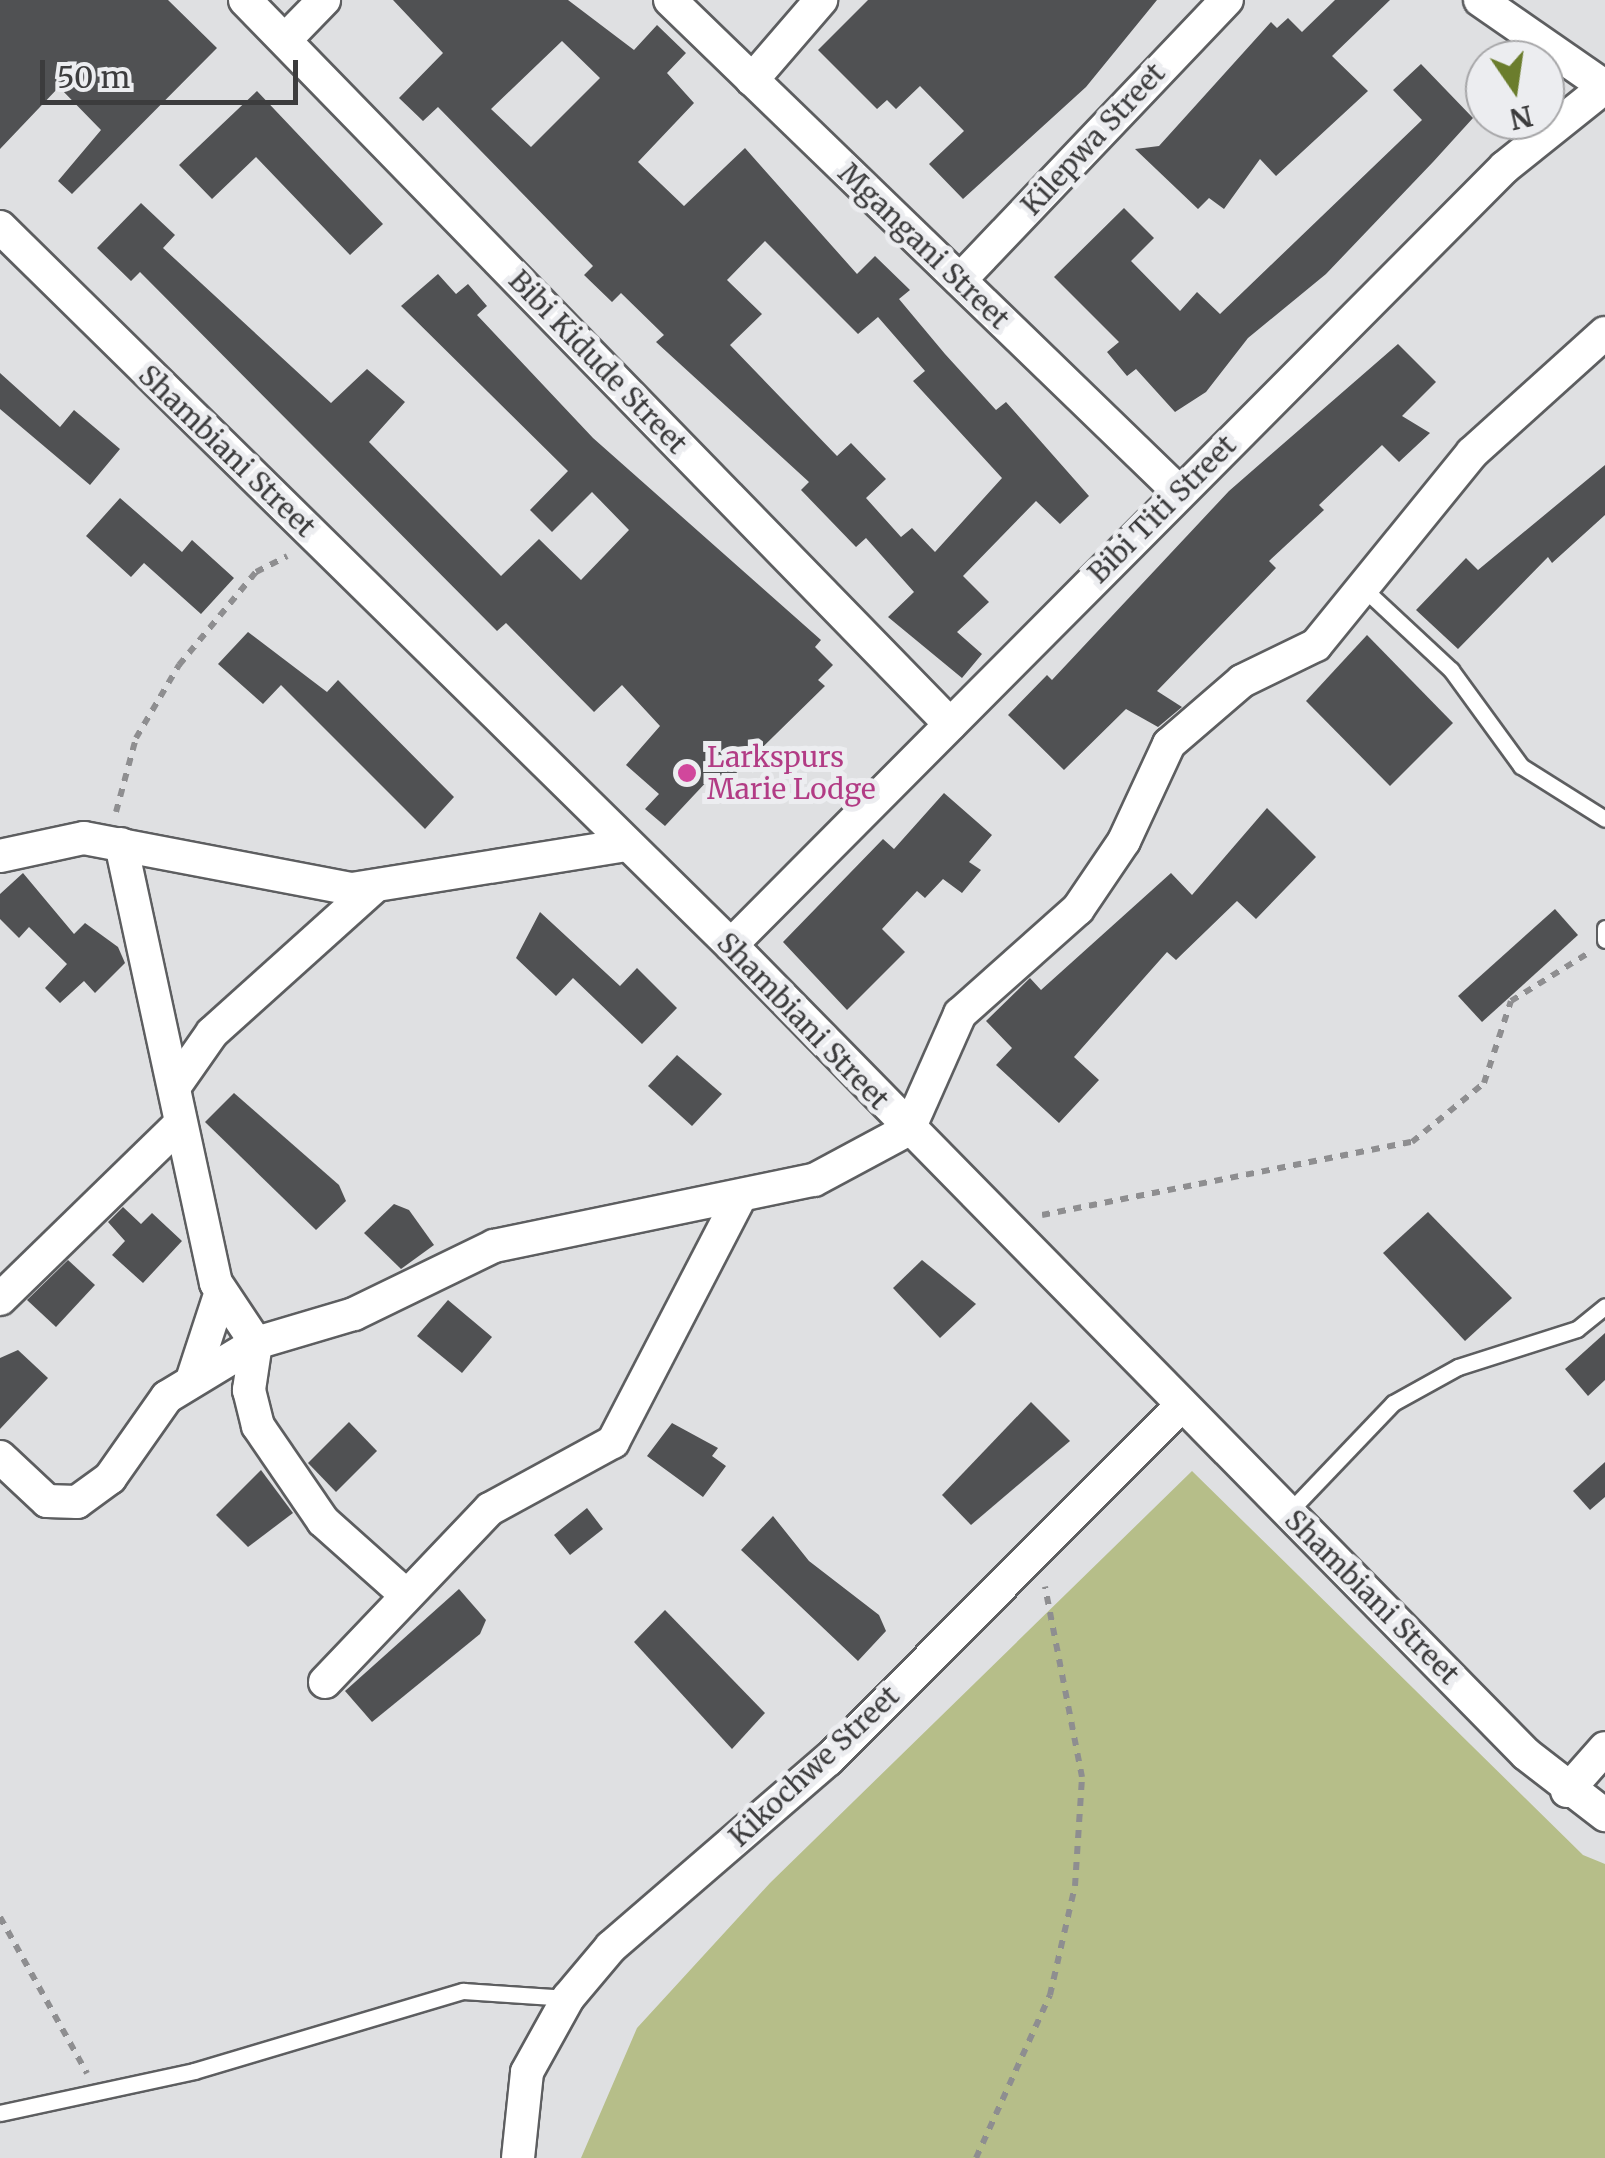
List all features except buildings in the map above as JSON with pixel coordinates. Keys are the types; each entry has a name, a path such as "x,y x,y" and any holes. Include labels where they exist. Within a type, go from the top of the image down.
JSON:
{"street":[{"name":"Bibi Kidude Street","path":"245,0 950,724"},
{"path":"285,40 324,0"},
{"name":"Mgangani Street","path":"670,0 1178,492"},
{"path":"752,80 820,0"},
{"name":"Kilepwa Street","path":"960,280 1227,0"},
{"path":"1480,0 1604,86"},
{"name":"Bibi Titi Street","path":"731,946 1504,168 1604,86"},
{"name":"Shambiani Street","path":"0,226 731,946 1004,1224 1178,1409 1567,1790 1605,1815"},
{"path":"0,1457 47,1501 77,1502 110,1478 156,1411 193,1377 256,1343 354,1314 494,1246 739,1199 845,1169 909,1129 960,1014 1078,908 1124,840 1169,744 1242,681 1316,645 1359,584 1472,453 1605,334"},
{"path":"0,856 84,838 373,888 626,845"},
{"path":"121,844 177,1083 180,1126 220,1296 256,1343 249,1390 272,1454 323,1520 406,1594"},
{"path":"177,1083 212,1033 373,888"},
{"path":"0,1299 180,1126"},
{"path":"326,1682 406,1594 519,1487 613,1442 739,1199"},
{"path":"193,1377 220,1296"},
{"name":"Kikochwe Street","path":"518,2158 527,2072 568,1998 611,1947 828,1760 1178,1409"},
{"path":"1567,1790 1605,1748"}],"lane":[{"path":"1359,584 1451,670 1521,766 1605,819"},
{"path":"1605,928 1605,943"},
{"path":"1288,1513 1393,1403 1458,1367 1576,1329 1605,1306"},
{"path":"0,2113 98,2092 464,1992 568,1998"}],"path":[{"path":"121,844 122,776 179,665 256,572 321,543"},
{"path":"1004,1224 1412,1142 1484,1082 1512,1001 1605,943"},
{"path":"976,2158 1050,1996 1076,1886 1082,1776 1070,1681 1034,1552"},
{"path":"0,1917 98,2092"}],"green space":[{"path":"1192,1471 1583,1855 1605,1864 1605,2158 581,2158 637,2028 770,1883"}],"place":[{"name":"Larkspurs Marie Lodge","path":"687,773"}]}
